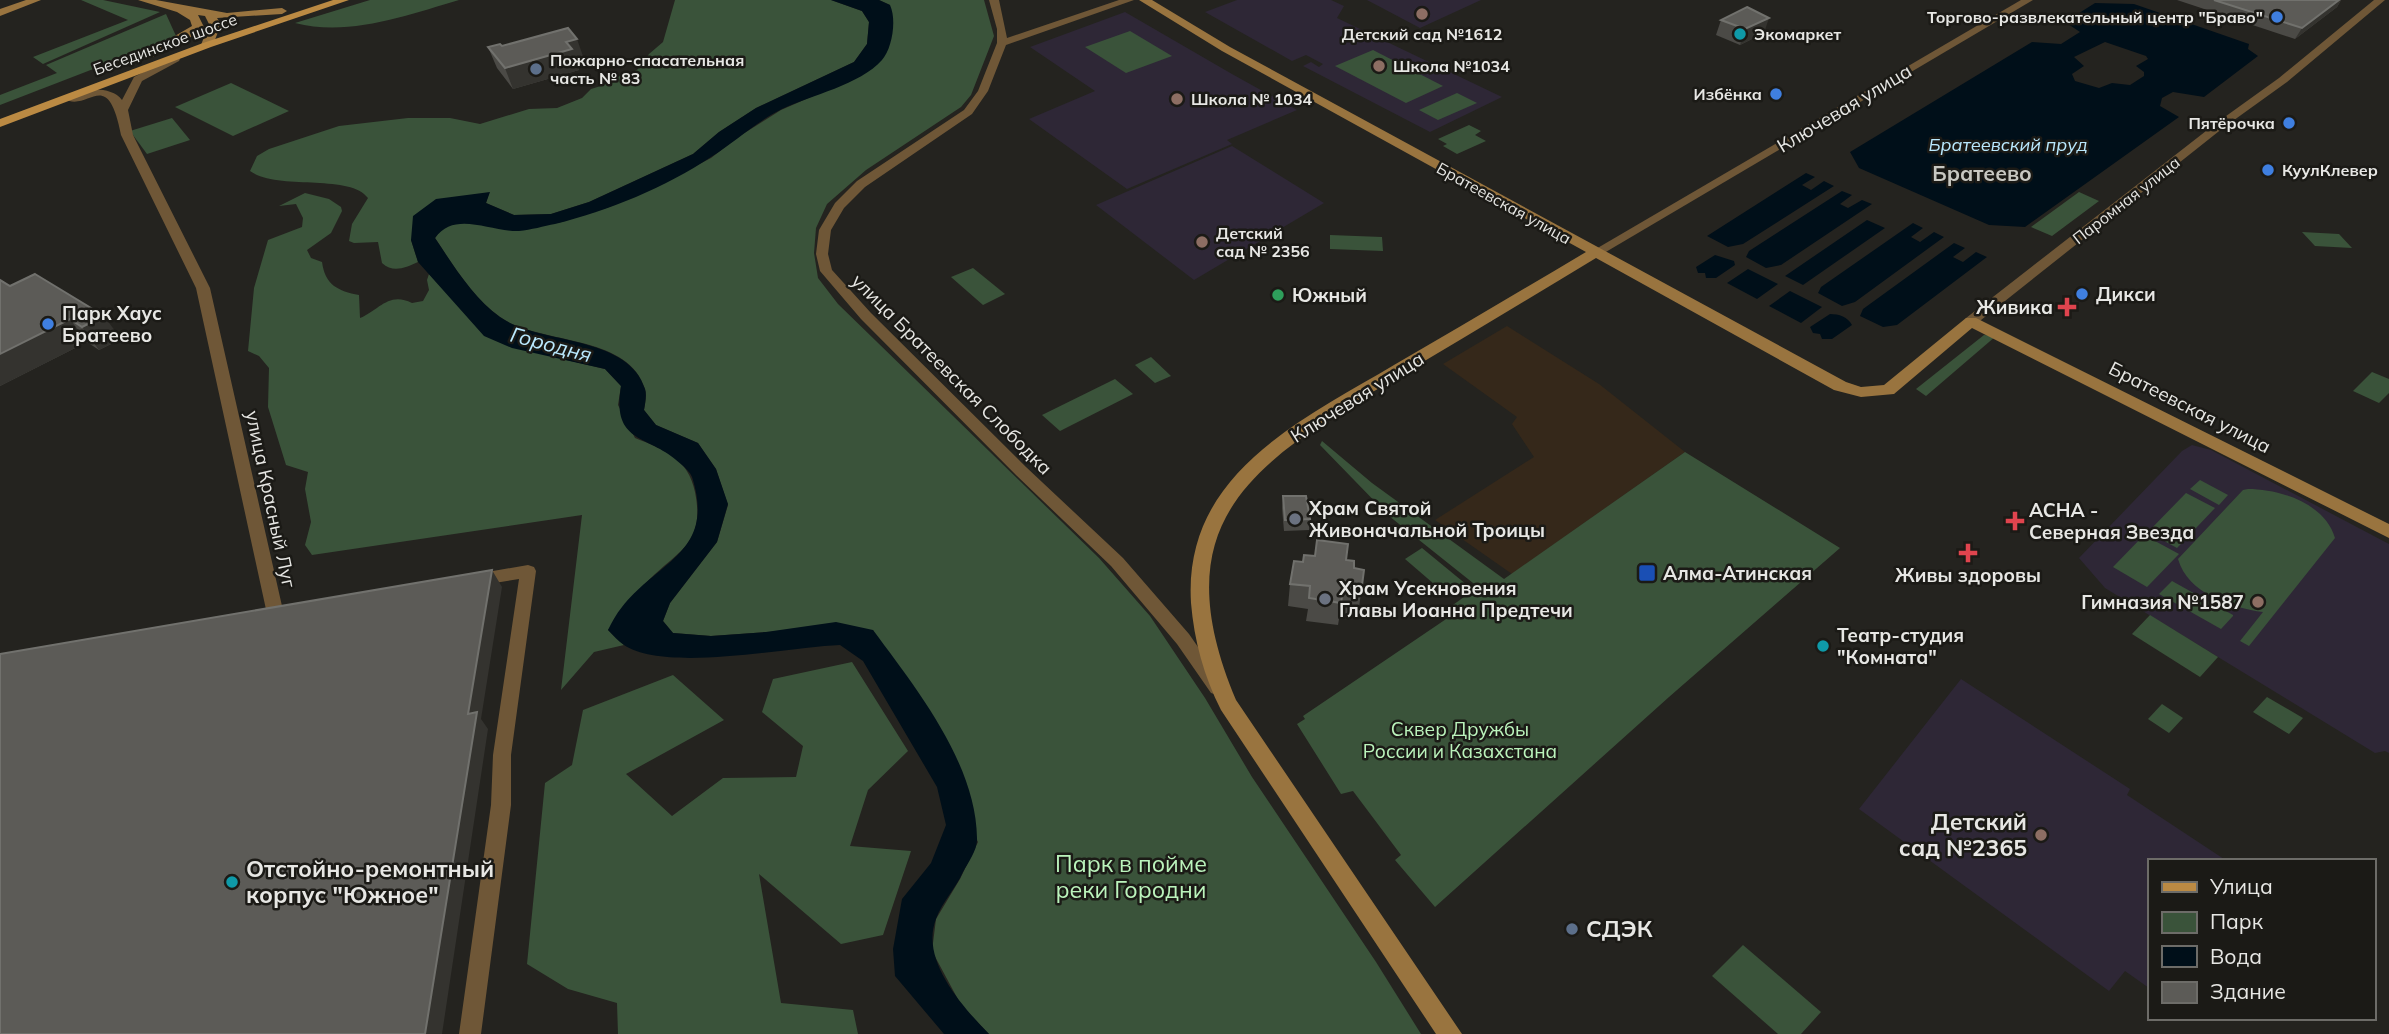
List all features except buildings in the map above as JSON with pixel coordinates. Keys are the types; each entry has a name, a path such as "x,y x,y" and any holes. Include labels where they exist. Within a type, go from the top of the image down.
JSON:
{"main road":[{"name":"Бесединское шоссе","path":"0,123 316,0"},
{"name":"Бесединское шоссе","path":"0,113 148,56 344,0"}],"street":[{"path":"0,13 36,0"},
{"path":"143,0 178,9 243,17 282,11"},
{"path":"994,0 1002,29 1002,43 1129,0"},
{"name":"Братеевская улица","path":"1144,0 1226,49 1825,379 1852,390 1871,393"},
{"name":"Ключевая улица","path":"1450,1034 1227,704 1216,679 1203,638 1198,593 1206,544 1229,493 1239,481 1309,424 2028,0"},
{"name":"Паромная улица","path":"1871,393 1894,387 1971,321 2283,80 2379,0"},
{"path":"148,56 198,27 195,18 178,9"},
{"path":"209,14 215,22 209,40"},
{"name":"улица Братеевская Слободка","path":"1002,43 983,91 968,112 861,184 830,218 822,245 826,271 858,309 1117,562 1183,639 1227,704"},
{"path":"122,110 138,79 185,52"},
{"path":"57,100 103,93 115,97 122,110"},
{"name":"улица Красный Луг","path":"122,110 123,125 146,178 203,288 275,614 301,610"},
{"name":"Братеевская улица","path":"1971,321 2389,532"},
{"path":"461,583 528,572 502,755 501,805 470,1034"}],"shaded area":[{"name":"Школа №1034","path":"1237,0 1331,0 1344,6 1337,18 1502,97 1430,132 1303,66 1311,62 1319,67 1323,64 1306,55 1292,61 1205,12"},
{"name":"Детский сад №1612","path":"1367,0 1481,0 1420,28"},
{"name":"Школа № 1034","path":"1125,12 1297,110 1227,140 1232,144 1127,189 1029,119 1095,91 1030,47"},
{"name":"Детский сад № 2356","path":"1232,146 1324,203 1194,280 1096,205"},
{"path":"1507,326 1599,384 1685,452 1512,574 1435,520 1534,457 1512,424 1517,417 1443,364"},
{"name":"Гимназия №1587","path":"2192,445 2211,450 2389,544 2389,753 2375,753 2105,588 2079,558 2182,451"},
{"name":"Детский сад №2365","path":"1961,679 2130,789 2127,795 2224,859 2148,859 2148,987 2125,971 2109,991 1859,809"}],"green space":[{"path":"81,0 103,0 160,12 43,64 33,57 128,20"},
{"path":"370,0 459,0 399,18 357,26 315,27 295,23"},
{"path":"675,0 831,0 862,11 869,22 867,44 854,62 756,108 719,132 693,154 589,202 551,214 514,215 486,203 489,193 411,240 418,262 404,268 390,268 382,263 378,242 349,241 352,224 368,198 359,190 330,184 278,180 250,171 257,156 269,149 339,126 408,118 450,118 480,124 529,109 557,108 582,98 591,89 604,85 610,79 637,70 663,42"},
{"name":"Парк в пойме реки Городни","path":"879,0 984,0 994,36 971,95 961,107 866,170 827,204 816,228 814,253 818,278 838,304 1099,558 1150,616 1421,1034 989,1034 961,1005 932,951 936,919 978,842 873,630 711,636 673,633 663,621 670,603 717,542 728,505 716,469 698,443 656,425 644,410 645,389 635,371 621,358 581,342 517,326 500,317 472,291 435,238 443,227 457,223 558,223 609,207 711,158 781,110 859,76 890,5"},
{"path":"166,14 176,36 171,39 0,105 0,95 57,73 46,65"},
{"path":"1130,31 1172,56 1126,73 1085,47"},
{"path":"1373,50 1443,86 1406,103 1335,66"},
{"path":"231,83 289,111 233,136 175,107"},
{"path":"1457,93 1477,103 1438,120 1419,110"},
{"path":"172,118 190,140 147,154 130,131"},
{"path":"1469,125 1481,131 1475,135 1486,141 1457,154 1443,146 1447,144 1438,139"},
{"path":"2079,192 2099,201 2052,236 2031,227"},
{"path":"305,193 329,199 341,207 342,211 331,233 307,250 311,258 322,262 326,276 334,286 359,295 360,318 390,300 412,303 423,301 429,290 429,274 455,302 562,359 605,369 621,386 618,405 635,438 674,457 692,480 697,510 696,525 686,546 645,584 608,630 624,645 594,652 561,690 582,515 312,555 305,545 311,522 305,489 308,472 286,465 268,407 269,368 259,356 248,351 254,288 268,240 302,227 303,218 296,204 279,206"},
{"path":"2302,232 2339,234 2352,248 2315,246"},
{"path":"1330,235 1382,237 1383,251 1330,249"},
{"path":"973,268 1005,294 983,305 951,277"},
{"path":"1984,335 1996,336 1926,396 1916,389"},
{"path":"1151,357 1171,376 1155,383 1135,365"},
{"path":"2372,372 2389,379 2389,393 2379,403 2353,391"},
{"path":"1115,379 1133,394 1060,431 1042,415"},
{"name":"Сквер Дружбы России и Казахстана","path":"1322,441 1372,483 1504,579 1685,452 1840,548 1435,907 1395,860 1401,855 1353,791 1341,794 1297,724 1305,719 1303,716 1455,613 1450,607 1478,587 1389,516 1320,445"},
{"path":"2200,480 2228,495 2219,505 2190,489"},
{"path":"2243,490 2287,495 2299,500 2322,516 2335,538 2249,646 2240,641 2263,612 2225,603 2201,590 2183,571 2178,559"},
{"path":"2186,493 2215,508 2177,548 2148,532"},
{"path":"2144,535 2179,554 2147,587 2113,567"},
{"path":"1422,548 1467,585 1448,596 1405,559"},
{"path":"2172,581 2233,616 2221,629 2159,594"},
{"path":"2150,615 2218,657 2200,677 2132,634"},
{"path":"852,662 908,751 868,790 850,846 911,851 883,935 841,944 759,874 781,1003 853,1010 858,1034 618,1034 617,1003 568,989 527,964 545,783 572,765 583,710 673,675 724,720 626,774 672,816 723,778 796,777 803,746 762,712 773,679"},
{"path":"2267,697 2303,718 2289,734 2253,712"},
{"path":"2162,704 2183,718 2169,733 2148,719"},
{"path":"1743,945 1821,1012 1801,1034 1778,1034 1712,976"}],"water":[{"name":"Городня","path":"831,0 879,0 890,5 892,34 886,55 873,69 835,89 782,109 694,168 616,205 575,219 524,230 474,224 452,225 435,238 473,291 500,317 517,326 602,349 621,358 635,371 645,389 644,410 656,425 698,443 716,469 728,504 717,542 670,603 663,621 673,633 711,636 766,632 836,622 873,630 907,676 955,755 974,810 976,847 936,919 934,950 946,981 989,1034 944,1034 895,976 893,949 902,899 931,863 946,825 937,787 863,661 840,645 697,658 643,653 618,640 608,630 618,612 690,539 696,522 697,502 691,475 670,455 627,429 619,405 621,386 605,369 512,348 484,336 418,262 411,240 413,216 436,199 490,192 486,203 514,215 551,214 589,202 693,154 719,132 756,108 854,62 867,44 869,22 862,11"},
{"name":"Братеевский пруд","path":"2095,3 2134,4 2249,44 2248,49 2258,56 2204,97 2173,92 2162,98 2160,106 2179,117 2025,227 1989,225 1859,168 1850,152 2032,42 2061,44 2080,32 2065,22","holes":["2105,42 2148,59 2136,66 2144,72 2144,76 2130,85 2112,83 2099,88 2075,81 2072,74 2084,66 2074,57"]},
{"path":"1806,173 1815,177 1802,185 1811,190 1824,181 1834,186 1743,244 1728,247 1707,236"},
{"path":"1842,191 1852,195 1840,204 1848,208 1862,200 1872,204 1781,265 1766,268 1746,257 1749,251"},
{"path":"1867,220 1885,228 1803,285 1785,276"},
{"path":"1913,223 1923,228 1911,237 1920,242 1934,232 1944,237 1855,302 1842,306 1818,293 1821,287"},
{"path":"1954,243 1965,248 1953,257 1963,262 1976,252 1987,257 1897,325 1883,327 1860,316 1863,309"},
{"path":"1715,255 1734,261 1735,265 1716,278 1706,278 1705,273 1698,273 1696,267"},
{"path":"1748,269 1778,284 1757,299 1727,283"},
{"path":"1790,291 1822,307 1801,323 1769,306"},
{"path":"1830,314 1843,316 1852,325 1832,339 1822,339 1820,334 1813,333 1810,327"}],"place":[{"name":"Детский сад №1612","path":"1422,14"},
{"name":"Торгово-развлекательный центр \"Браво\"","path":"2277,17"},
{"name":"Экомаркет","path":"1740,34"},
{"name":"Школа №1034","path":"1379,66"},
{"name":"Пожарно-спасательная часть № 83","path":"536,69"},
{"name":"Избёнка","path":"1776,94"},
{"name":"Школа № 1034","path":"1177,99"},
{"name":"Пятёрочка","path":"2289,123"},
{"name":"КуулКлевер","path":"2268,170"},
{"name":"Детский сад № 2356","path":"1202,242"},
{"name":"Дикси","path":"2082,294"},
{"name":"Южный","path":"1278,295"},
{"name":"Живика","path":"2067,307"},
{"name":"Парк Хаус Братеево","path":"48,324"},
{"name":"Храм Святой Живоначальной Троицы","path":"1295,519"},
{"name":"АСНА - Северная Звезда","path":"2015,521"},
{"name":"Живы здоровы","path":"1968,553"},
{"name":"Алма-Атинская","path":"1647,573"},
{"name":"Храм Усекновения Главы Иоанна Предтечи","path":"1325,599"},
{"name":"Гимназия №1587","path":"2258,602"},
{"name":"Театр-студия \"Комната\"","path":"1823,646"},
{"name":"Детский сад №2365","path":"2041,835"},
{"name":"Отстойно-ремонтный корпус \"Южное\"","path":"232,882"},
{"name":"СДЭК","path":"1572,929"}],"district":[{"name":"Братеево","path":"1982,174"}]}
